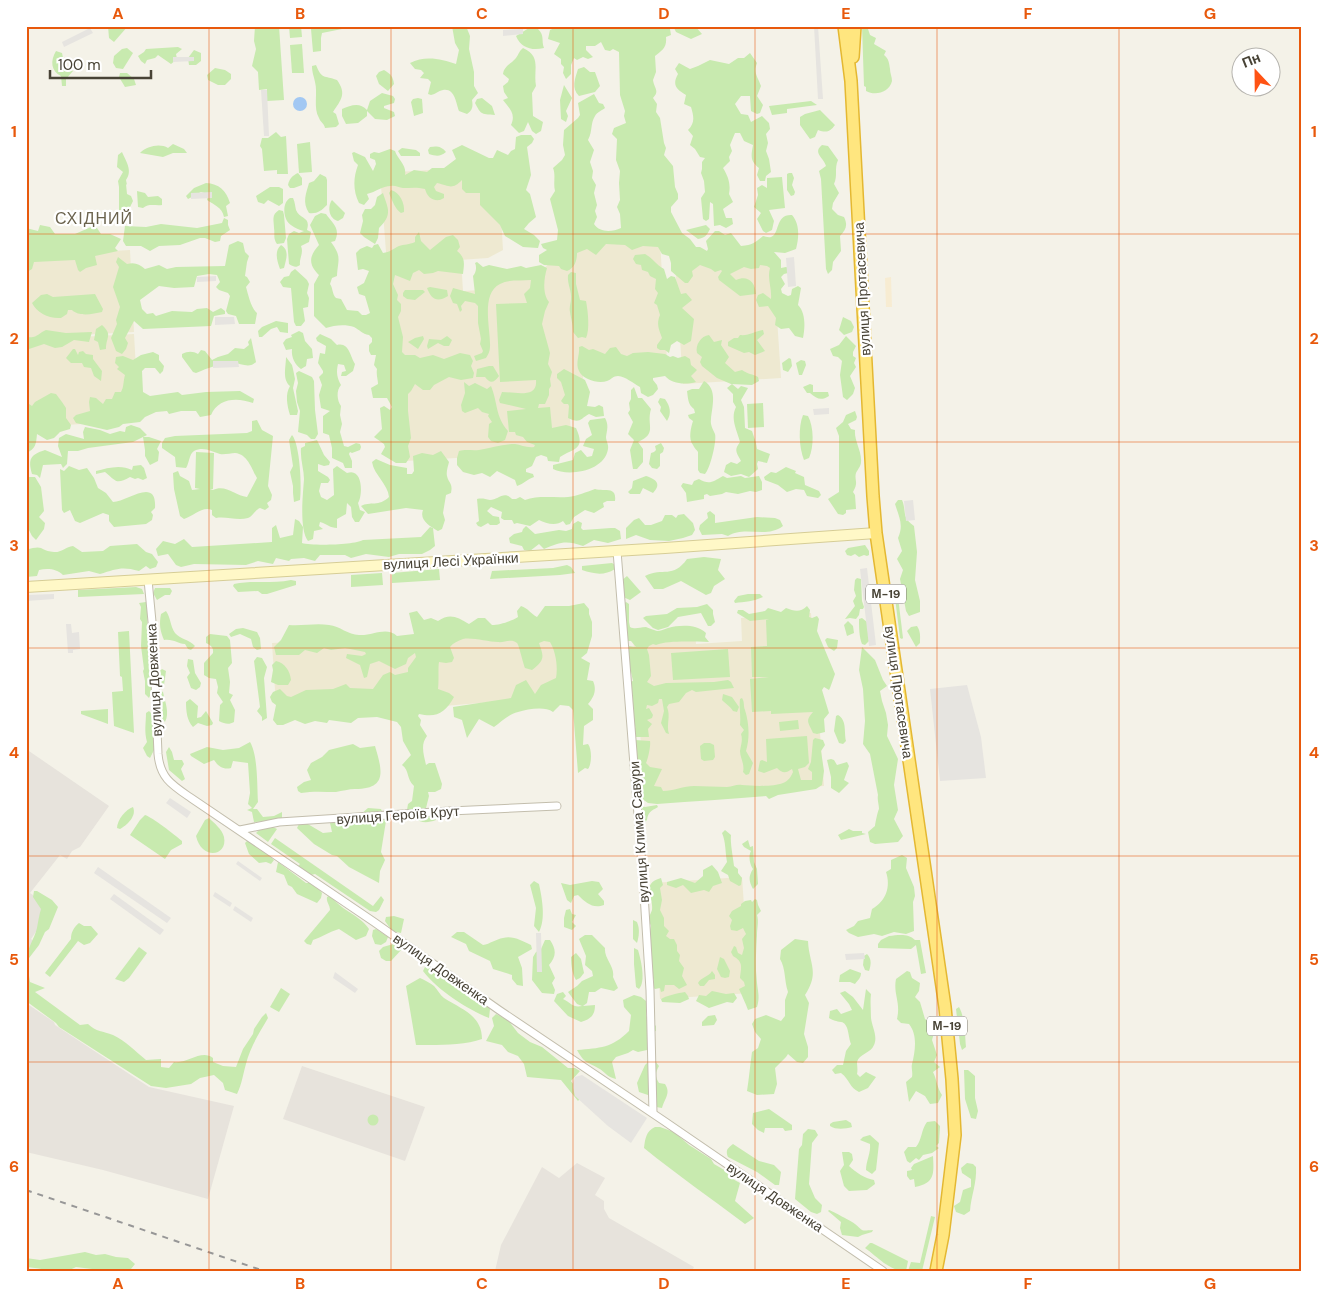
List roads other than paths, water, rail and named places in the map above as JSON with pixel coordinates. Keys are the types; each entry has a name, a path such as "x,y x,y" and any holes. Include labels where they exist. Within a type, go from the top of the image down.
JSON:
{"highway":[{"name":"вулиця Протасевича","path":"844,26 851,81 876,533 945,1008 952,1079 954,1135 945,1225 936,1271"},
{"name":"вулиця Протасевича","path":"851,81 855,26"}],"main road":[{"name":"вулиця Лесі Українки","path":"26,587 876,533"}],"street":[{"name":"вулиця Клима Савури","path":"617,550 644,887 650,990 653,1113"},
{"name":"вулиця Довженка","path":"148,580 153,632 160,769 175,787 499,1010 884,1271"},
{"name":"вулиця Героїв Крут","path":"240,830 279,822 557,806"}],"water":[{"path":"300,97 305,99 307,104 305,109 300,111 295,109 293,104 295,99"}],"railway":[{"path":"26,1190 264,1271"}],"district":[{"name":"СХІДНИЙ","path":"94,218"}]}
